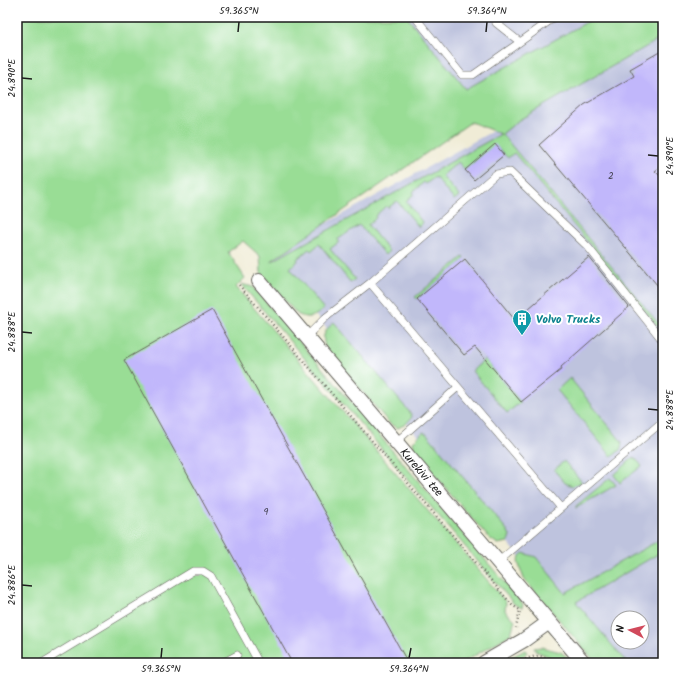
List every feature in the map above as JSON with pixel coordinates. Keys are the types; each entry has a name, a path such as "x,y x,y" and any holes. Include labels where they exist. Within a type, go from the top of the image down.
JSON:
{"street":[{"name":"Kurekivi tee","path":"259,281 584,663"},
{"path":"484,663 524,640 549,622"}],"lane":[{"path":"415,17 462,75 473,75 555,17"},
{"path":"496,23 520,42"},
{"path":"306,337 325,318 370,283 496,174 510,172 588,247 663,341"},
{"path":"370,283 561,508"},
{"path":"396,442 458,387"},
{"path":"498,562 663,421"},
{"path":"42,663 192,571 203,571 211,576 259,663"},
{"path":"222,663 237,655"}],"path":[{"path":"239,285 507,599 520,610 516,628 524,640"},
{"path":"518,663 532,655 550,658 559,663"}],"shaded area":[{"path":"407,17 663,17 663,663 610,663 266,257 498,128"}],"green space":[{"path":"17,17 407,17 466,89 596,17 663,17 663,37 519,120 502,134 663,329 663,333 514,153 508,158 495,145 465,170 458,162 442,176 459,196 454,200 435,177 426,184 424,182 413,192 414,194 406,201 423,223 419,227 397,201 388,208 386,206 375,216 376,218 368,225 389,251 385,255 359,225 337,240 339,242 330,249 355,279 351,283 319,244 311,251 309,249 297,259 298,261 290,268 324,309 314,316 305,317 297,314 261,273 260,256 243,241 228,252 245,278 236,287 506,602 505,611 515,620 511,634 462,663 17,663","holes":["471,122 501,134 271,262"]},
{"path":"463,257 465,259 417,299 415,297"},
{"path":"241,284 253,287 523,604 522,608 514,604"},
{"path":"334,322 411,414 412,417 406,424 398,428 390,424 326,349 324,334"},
{"path":"485,359 521,402 507,413 472,371"},
{"path":"570,378 622,442 621,449 612,457 557,390"},
{"path":"423,432 427,434 507,530 510,535 508,542 498,544 489,538 414,451 413,442"},
{"path":"634,457 642,466 620,483 614,475"},
{"path":"564,461 582,482 573,486 565,483 554,470"},
{"path":"610,478 616,485 576,508 576,506"},
{"path":"663,538 663,551 576,602 610,643 610,650 616,650 627,663 596,663 524,579 518,562 520,556 523,553 536,557 565,593"},
{"path":"541,647 561,652 574,663 563,663 536,651 534,648"},
{"path":"525,650 527,652 525,655 519,659 512,662 501,663"}],"building":[{"path":"663,50 663,165 655,171 663,179 663,292 539,145 584,105 634,76 630,69"},
{"path":"495,144 504,155 474,180 465,170"},
{"name":"Volvo Trucks","path":"589,257 629,307 561,367 562,369 521,402 475,347 464,355 417,299 465,259 515,320"},
{"path":"212,310 408,663 292,663 124,360"}],"place":[{"name":"Volvo Trucks","path":"522,336"}]}
